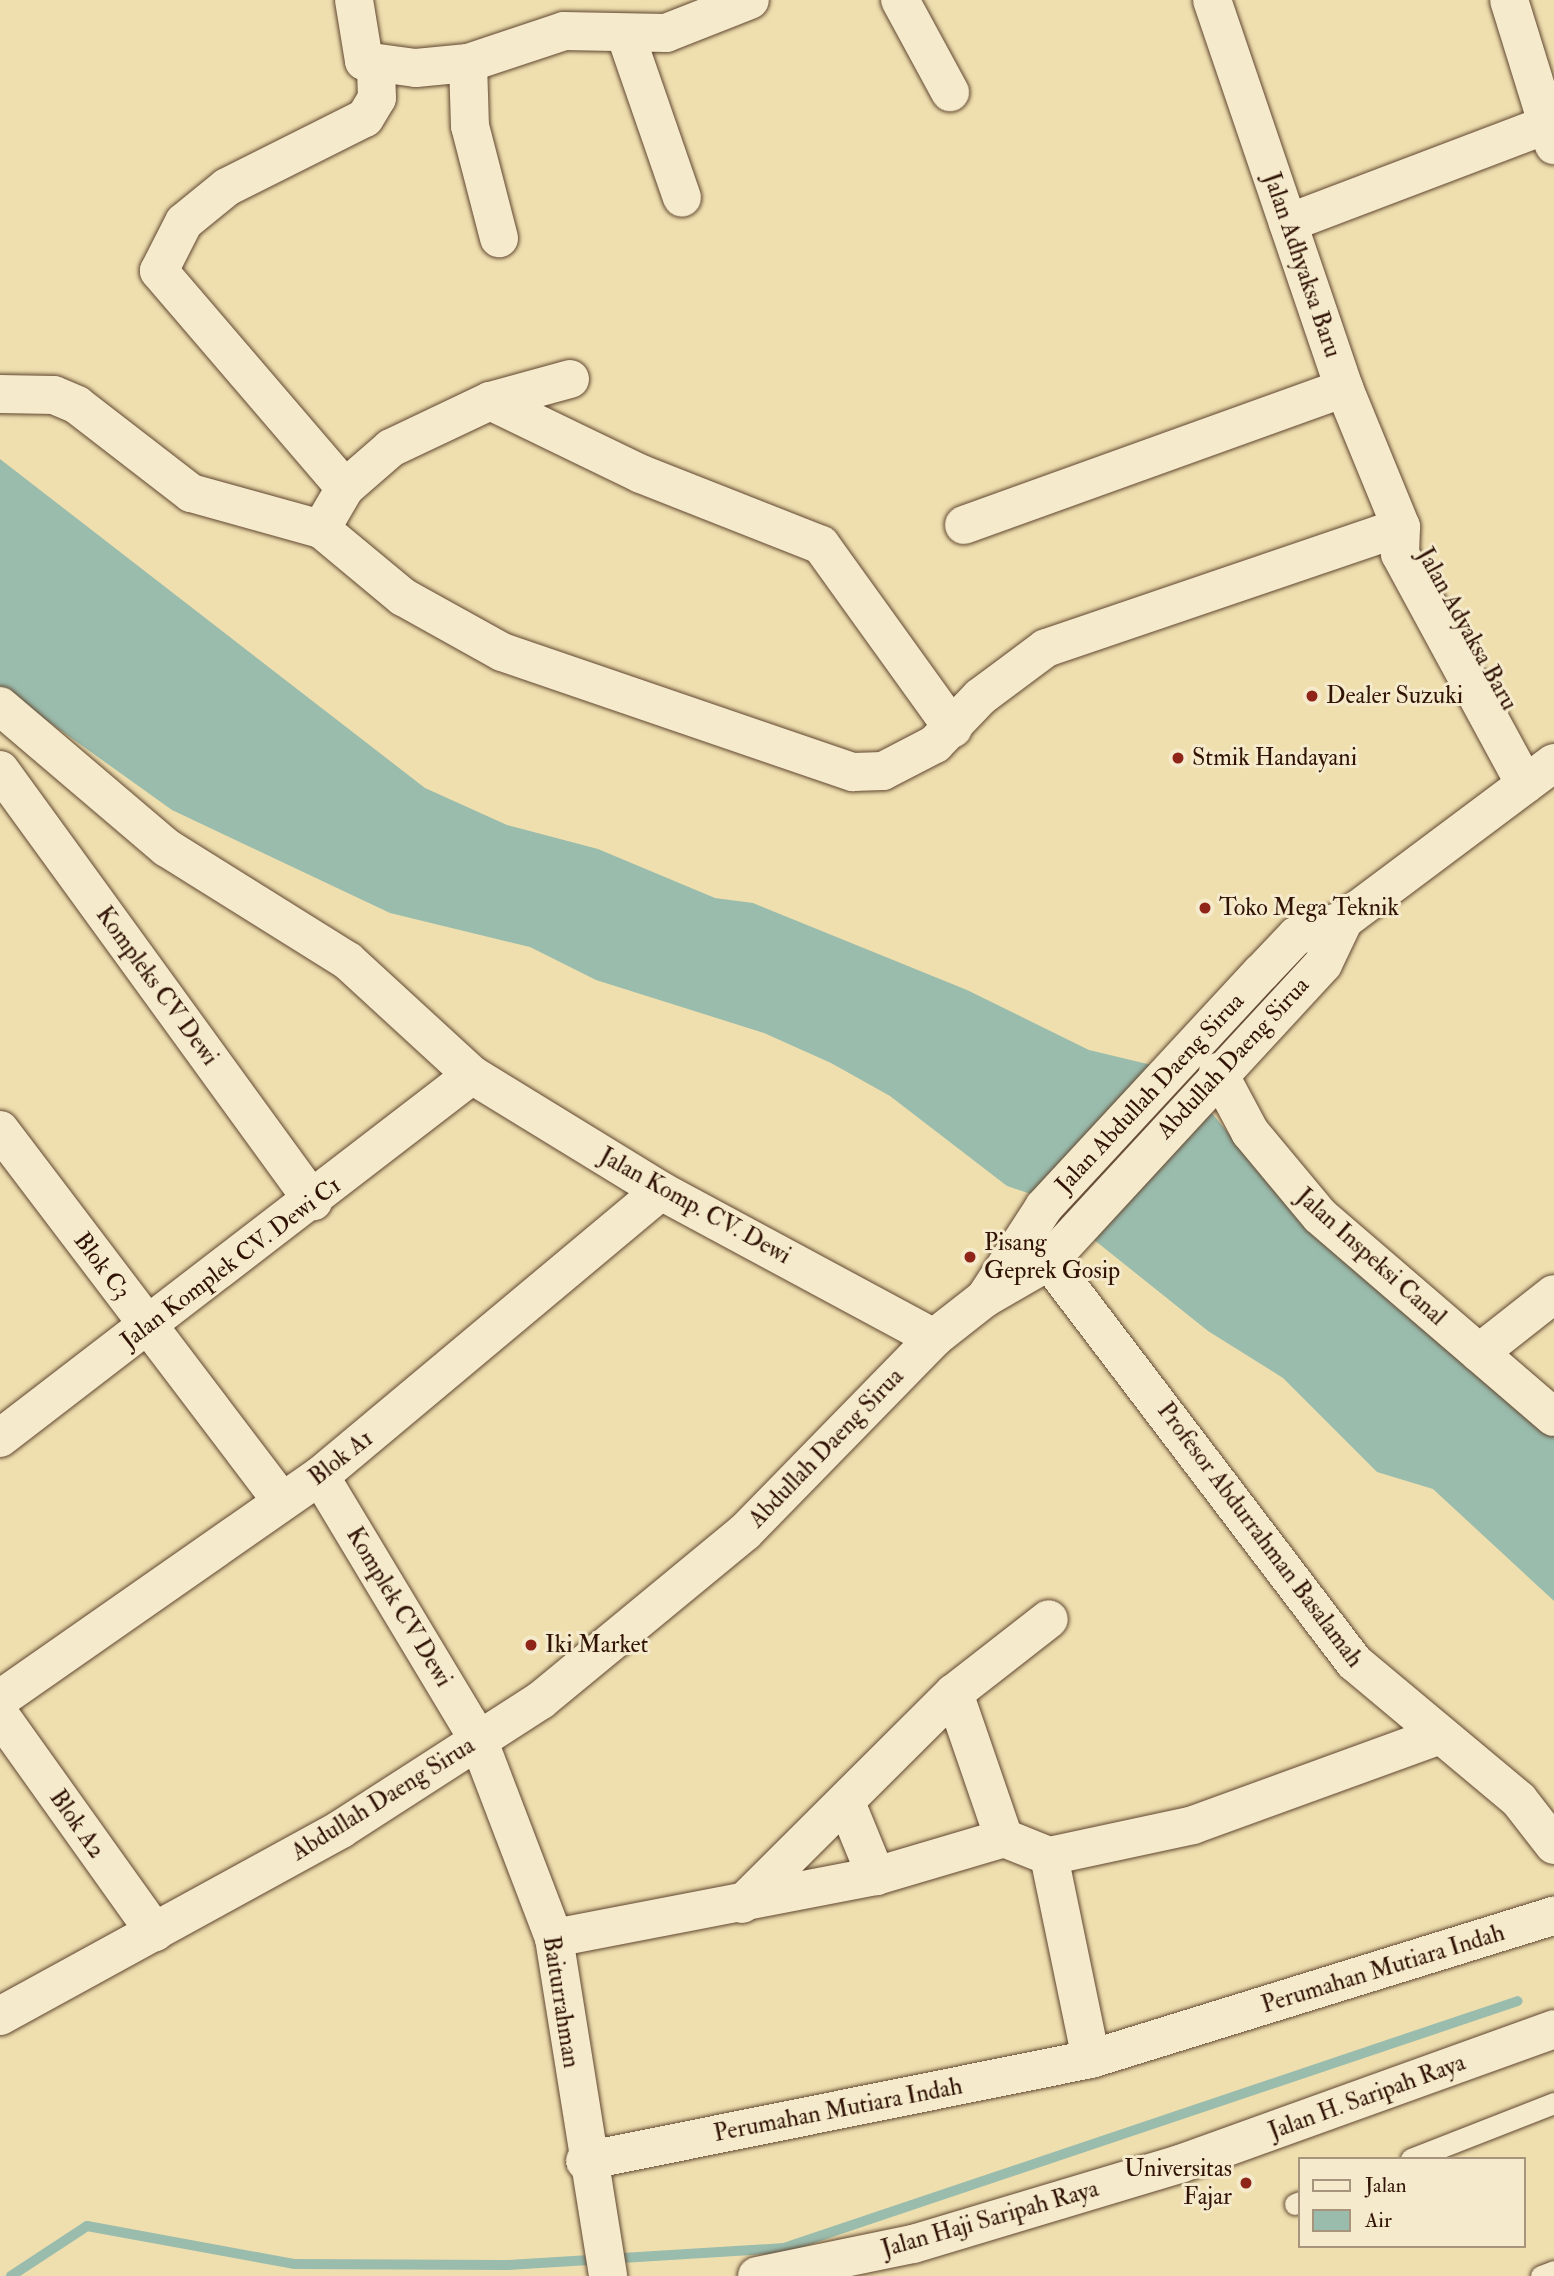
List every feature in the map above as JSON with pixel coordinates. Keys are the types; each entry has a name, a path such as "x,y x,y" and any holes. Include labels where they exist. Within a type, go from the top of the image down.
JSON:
{"street":[{"path":"354,0 361,55 376,66 468,63 564,30 626,36 683,29 750,0"},
{"path":"900,0 950,92"},
{"name":"Jalan Adhyaksa Baru","path":"1212,0 1344,388 1401,527"},
{"path":"1288,223 1549,136 1509,0"},
{"path":"626,36 682,198"},
{"path":"468,63 470,126 499,238"},
{"path":"345,488 159,271 184,222 227,187 365,118 377,98 376,66"},
{"path":"321,529 345,488 391,448 490,401 570,379"},
{"path":"964,525 1344,388"},
{"path":"0,394 54,395 77,405 191,493 321,529 403,597 502,652 840,768 883,771 953,729 979,697 1046,648 1401,527"},
{"path":"490,401 641,474 821,545 953,729"},
{"name":"Jalan Adyaksa Baru","path":"1401,527 1421,541 1541,772"},
{"name":"Jalan Komp. CV. Dewi","path":"0,706 167,848 348,961 466,1080 661,1191 934,1338"},
{"name":"Kompleks CV Dewi","path":"0,770 313,1201"},
{"name":"Abdullah Daeng Sirua","path":"0,2016 341,1829 541,1700 745,1532 934,1338 985,1298 1049,1261 1218,1072 1322,964 1344,920 1541,772"},
{"name":"Jalan Abdullah Daeng Sirua","path":"985,1298 1044,1207 1296,936 1344,920"},
{"name":"Jalan Inspeksi Canal","path":"1218,1072 1250,1132 1294,1189 1554,1417"},
{"name":"Jalan Komplek CV. Dewi C1","path":"0,1438 313,1201 466,1080"},
{"name":"Blok C3","path":"0,1130 282,1501"},
{"name":"Blok A1","path":"0,1699 320,1476 661,1191"},
{"name":"Profesor Abdurrahman Basalamah","path":"1049,1261 1354,1662 1437,1737 1519,1800 1554,1845"},
{"path":"1479,1353 1554,1294"},
{"name":"Komplek CV Dewi","path":"320,1476 478,1739"},
{"path":"742,1904 847,1805 954,1693 1049,1619"},
{"path":"954,1693 1004,1838"},
{"name":"Blok A2","path":"0,1715 155,1932"},
{"path":"554,1938 742,1904 876,1876 1004,1838 1049,1856 1193,1825 1437,1737"},
{"name":"Baiturrahman","path":"478,1739 554,1938 585,2161 605,2258"},
{"path":"847,1805 876,1876"},
{"path":"1049,1856 1091,2059"},
{"name":"Perumahan Mutiara Indah","path":"585,2161 1091,2059 1554,1916"},
{"name":"Jalan H. Saripah Raya","path":"1180,2165 1554,2029"},
{"name":"Jalan Haji Saripah Raya","path":"757,2276 913,2244 1180,2165"}],"lane":[{"path":"1416,2157 1554,2103"},
{"path":"1541,2276 1554,2270"}],"water":[{"path":"0,459 425,788 507,825 598,849 715,898 753,903 967,990 1089,1050 1156,1066 1037,1196 1007,1186 890,1096 831,1063 764,1033 596,980 530,947 390,913 172,810 0,687"},
{"path":"1206,1106 1299,1219 1554,1436 1554,1601 1433,1489 1377,1472 1283,1378 1208,1331 1088,1235"}],"waterway":[{"path":"11,2276 87,2226 294,2264 507,2265 784,2248 1518,2001"}],"place":[{"name":"Dealer Suzuki","path":"1312,696"},
{"name":"Stmik Handayani","path":"1178,758"},
{"name":"Toko Mega Teknik","path":"1205,908"},
{"name":"Pisang Geprek Gosip","path":"970,1257"},
{"name":"Iki Market","path":"531,1645"},
{"name":"Universitas Fajar","path":"1246,2183"}]}
